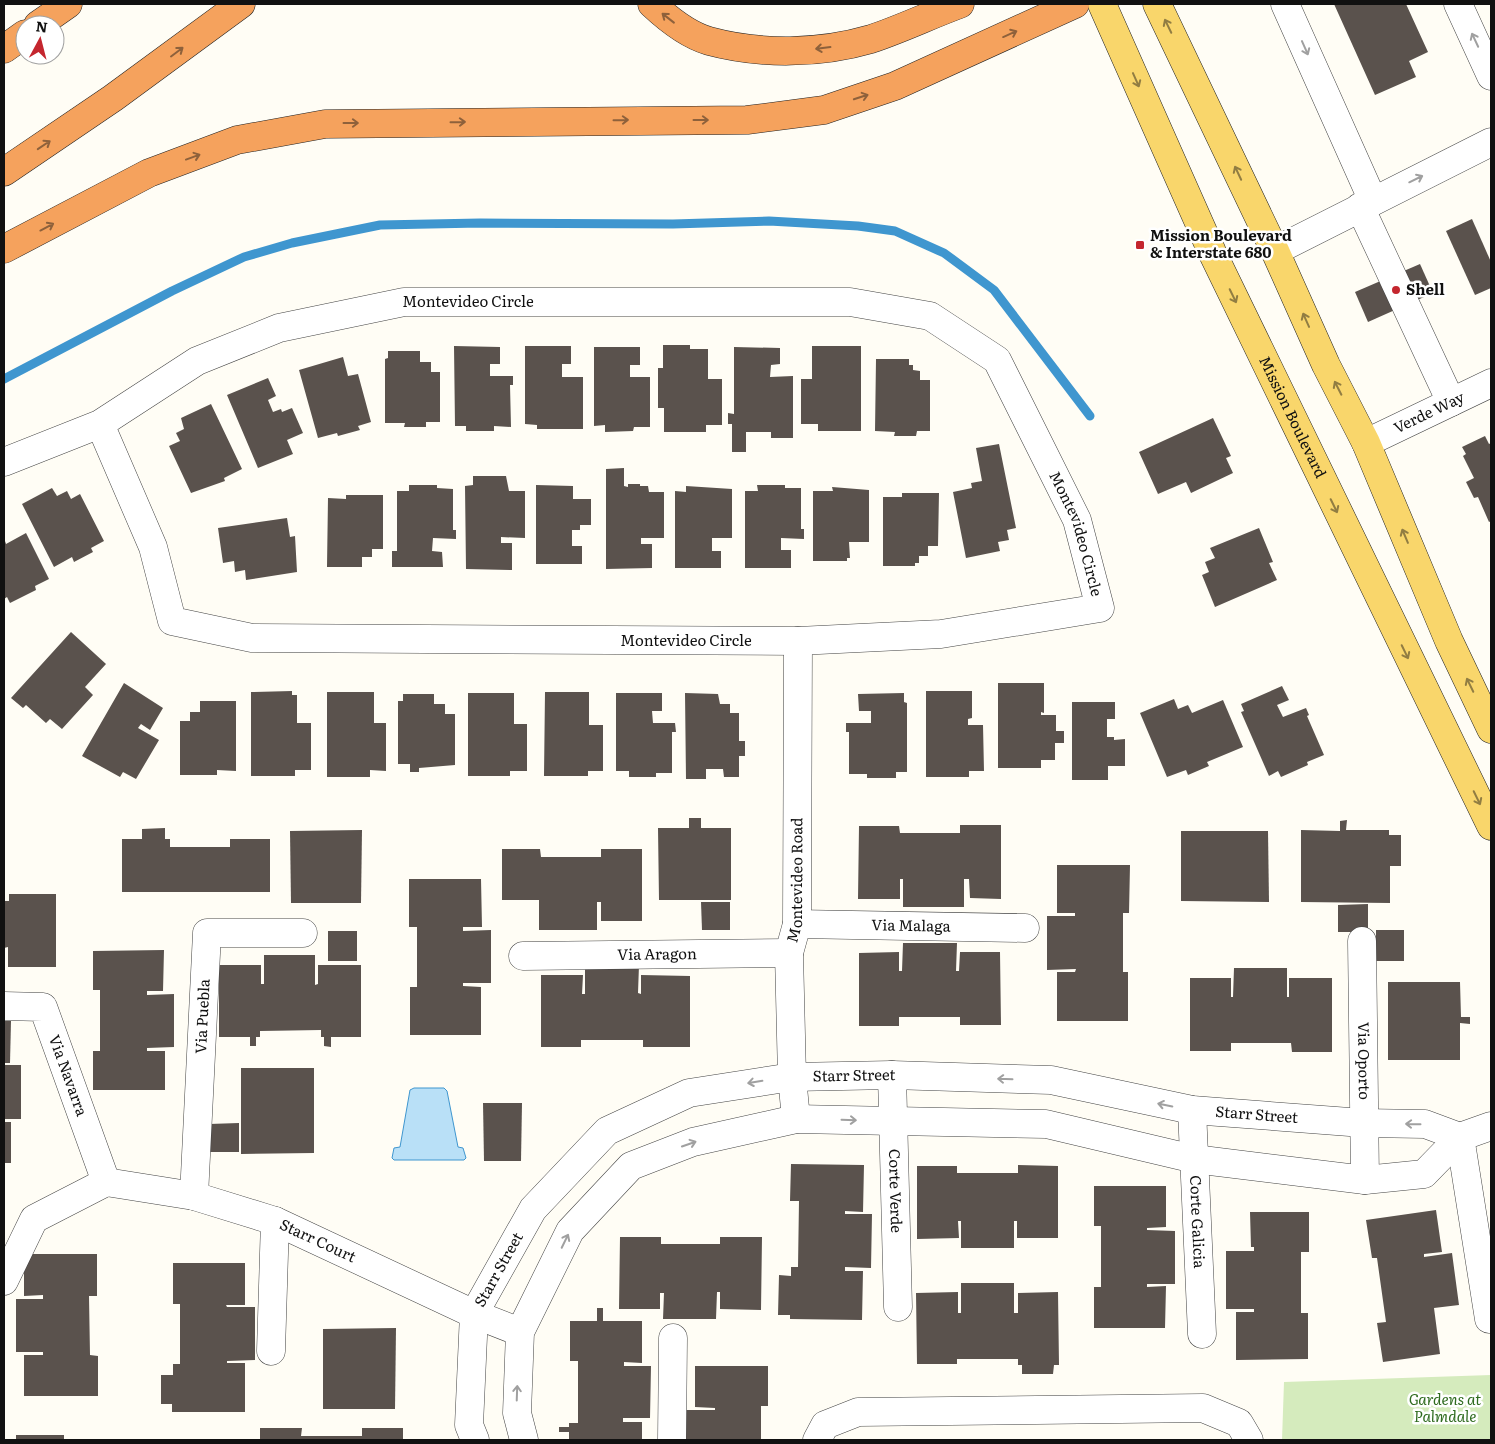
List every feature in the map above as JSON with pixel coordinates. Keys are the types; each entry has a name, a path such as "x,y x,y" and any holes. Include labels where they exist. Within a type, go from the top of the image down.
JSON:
{"highway":[{"path":"52,15 68,4"},
{"path":"4,172 113,98 241,4"},
{"path":"652,4 669,20 708,41 770,51 824,49 871,39 960,4"},
{"path":"871,39 906,4"},
{"path":"4,249 149,173 237,140 325,124 747,120 824,110 895,86 1075,4"},
{"path":"4,49 15,41"}],"main road":[{"name":"Mission Boulevard","path":"1102,4 1216,261 1491,826"},
{"path":"1157,4 1275,251 1326,365 1366,442 1449,641 1491,729"}],"street":[{"path":"1285,4 1366,204 1451,402"},
{"path":"1458,4 1491,76"},
{"path":"1275,251 1491,142"},
{"name":"Montevideo Circle","path":"404,302 850,302 930,316 997,360 1077,520 1100,608 941,634 798,641 252,638 172,621 153,547 100,424 197,361 279,328 404,302"},
{"name":"Verde Way","path":"1366,442 1491,383"},
{"path":"4,462 100,424"},
{"name":"Montevideo Road","path":"796,1119 792,1076 789,954 797,924 798,641"},
{"name":"Via Malaga","path":"797,924 1025,928"},
{"name":"Via Puebla","path":"194,1196 207,933 303,934"},
{"name":"Via Oporto","path":"1362,941 1365,1180"},
{"name":"Via Aragon","path":"523,956 789,954"},
{"name":"Via Navarra","path":"4,1006 43,1007 106,1182"},
{"name":"Starr Street","path":"475,1440 469,1425 474,1314 533,1209 607,1131 689,1093 792,1076 892,1075 1051,1080 1192,1110 1363,1123 1425,1124 1460,1137"},
{"name":"Corte Verde","path":"892,1075 898,1307"},
{"name":"Corte Galicia","path":"1192,1110 1202,1334"},
{"path":"524,1440 517,1414 520,1332 570,1230 631,1166 693,1142 796,1119 1046,1124 1194,1159 1365,1180 1424,1174 1460,1137 1491,1126"},
{"path":"1460,1137 1489,1319"},
{"path":"4,1281 34,1219 106,1182"},
{"name":"Starr Court","path":"106,1182 194,1196 275,1221 474,1314 520,1332"},
{"path":"272,1351 275,1221"},
{"path":"672,1440 673,1338"},
{"path":"818,1440 825,1425 858,1412 1203,1408 1239,1423 1249,1440"}],"green space":[{"name":"Gardens at Palmdale","path":"1491,1375 1491,1440 1282,1440 1284,1382"}],"water":[{"path":"414,1088 444,1088 447,1091 458,1147 463,1148 466,1158 464,1160 394,1160 392,1158 394,1148 400,1147 410,1090"}],"building":[{"path":"1334,4 1406,4 1428,52 1409,61 1416,77 1375,95"},
{"path":"1472,219 1491,262 1491,288 1475,295 1446,231"},
{"path":"1420,264 1433,293 1368,322 1355,292"},
{"path":"663,345 690,345 690,349 708,349 708,379 722,379 722,425 706,425 706,432 664,432 664,408 658,408 658,368 663,368"},
{"path":"454,346 500,347 500,364 490,364 490,376 513,376 513,385 510,385 511,427 494,426 494,431 466,431 466,426 455,426"},
{"path":"525,346 571,346 571,364 562,364 562,377 583,377 583,429 537,429 537,425 525,424"},
{"path":"812,346 861,346 861,431 818,431 818,424 801,424 801,379 812,379"},
{"path":"594,347 640,347 640,365 630,365 630,377 650,377 650,427 634,427 633,431 605,432 605,425 594,426"},
{"path":"734,347 780,348 780,364 771,365 770,377 793,376 793,438 771,438 771,432 746,432 746,452 732,452 732,424 728,424 728,413 734,414"},
{"path":"388,351 420,351 420,362 431,362 431,372 440,372 440,422 426,422 426,427 404,427 405,423 385,423 385,359 388,358"},
{"path":"343,357 348,376 358,374 371,422 358,426 360,430 338,436 337,433 318,438 299,370"},
{"path":"876,359 909,359 909,365 913,365 913,370 920,371 920,380 930,380 930,431 917,431 916,436 894,436 895,432 875,431"},
{"path":"268,378 276,396 268,400 273,412 281,409 282,412 292,408 303,433 287,440 293,454 258,468 227,395"},
{"path":"211,404 242,469 224,478 225,481 191,493 169,446 180,441 176,433 184,429 181,418"},
{"path":"1213,418 1231,456 1226,458 1233,473 1191,493 1186,482 1158,494 1139,452"},
{"path":"1485,436 1489,444 1491,443 1491,521 1489,522 1478,497 1474,498 1466,482 1474,478 1463,456 1466,454 1462,447"},
{"path":"999,444 1016,528 1007,530 1009,540 998,542 1000,551 966,558 953,492 972,488 971,483 982,481 976,448"},
{"path":"624,468 624,486 640,484 640,486 648,486 649,492 664,492 664,538 641,538 641,544 652,544 652,568 606,569 606,469"},
{"path":"473,476 506,476 509,491 525,491 525,538 501,537 501,543 512,543 512,570 466,569 465,486 473,485"},
{"path":"409,485 437,485 437,488 453,489 453,530 456,530 456,539 433,538 432,551 442,552 443,567 392,567 392,551 397,551 397,491 409,491"},
{"path":"536,485 573,486 573,499 591,499 591,525 580,525 580,530 572,530 572,546 582,546 582,564 536,564"},
{"path":"757,485 785,485 785,488 801,488 801,529 804,529 804,539 781,538 781,550 791,550 791,568 745,568 745,491 758,491"},
{"path":"686,486 732,489 732,538 712,538 712,551 721,551 721,568 675,568 675,491 686,492"},
{"path":"832,487 869,490 869,542 849,542 850,558 847,558 847,561 813,561 813,491 833,491"},
{"path":"52,488 57,496 67,491 71,499 80,494 104,541 91,548 93,552 74,562 72,557 54,567 22,504"},
{"path":"902,493 939,493 938,546 928,546 928,556 919,556 919,563 915,563 915,566 883,566 883,497 902,497"},
{"path":"346,495 383,495 383,549 372,549 372,557 362,557 362,567 327,567 328,498 346,499"},
{"path":"287,518 290,537 295,536 297,572 246,580 245,570 235,572 234,561 223,563 218,528"},
{"path":"1259,528 1273,562 1269,563 1277,580 1215,607 1202,575 1209,572 1205,562 1215,558 1210,548"},
{"path":"26,533 49,579 35,586 36,590 10,603 7,597 4,599 4,538 6,544"},
{"path":"71,632 106,664 85,687 93,695 62,729 50,719 46,723 26,705 23,708 11,698"},
{"path":"124,683 163,708 150,730 141,724 138,728 159,740 136,779 123,772 120,777 82,756"},
{"path":"998,683 1044,683 1044,713 1041,712 1041,715 1056,715 1056,731 1064,731 1064,743 1055,743 1055,760 1041,760 1041,768 998,768"},
{"path":"1282,686 1289,700 1277,705 1283,717 1306,708 1309,715 1307,716 1324,755 1307,762 1308,765 1281,777 1278,771 1269,776 1241,712 1244,711 1241,704"},
{"path":"292,691 292,695 297,695 297,723 311,723 311,770 295,770 295,776 251,776 251,692"},
{"path":"926,691 972,691 972,718 968,719 968,725 983,725 984,771 969,771 969,777 926,777"},
{"path":"327,692 374,692 374,723 386,723 386,771 370,770 370,777 327,777"},
{"path":"545,692 589,692 589,725 603,725 603,771 588,771 588,776 544,776"},
{"path":"468,693 514,693 514,724 527,724 527,771 510,771 510,776 468,776"},
{"path":"616,693 662,693 662,711 652,711 653,723 675,723 676,732 672,732 672,773 656,773 656,777 629,777 629,771 616,771"},
{"path":"685,693 718,694 720,704 730,704 730,713 739,713 739,741 745,741 745,756 739,756 739,777 724,777 723,769 706,769 706,779 686,779"},
{"path":"904,693 904,702 907,703 907,772 896,772 896,778 867,778 867,774 849,774 849,732 846,732 846,723 871,723 871,711 859,711 858,694"},
{"path":"403,694 434,694 434,704 445,704 445,714 455,714 455,765 419,768 419,772 410,772 410,764 398,764 398,701 403,701"},
{"path":"1174,699 1178,709 1188,705 1192,713 1223,700 1243,747 1207,762 1209,766 1188,775 1186,770 1167,777 1140,713"},
{"path":"200,701 236,701 236,771 217,770 217,775 180,775 180,721 190,721 190,712 200,712"},
{"path":"1072,702 1115,702 1115,719 1107,719 1107,737 1114,737 1114,740 1125,739 1125,766 1108,766 1108,780 1072,780"},
{"path":"689,818 701,818 701,828 731,828 731,900 659,900 658,828 689,828"},
{"path":"1347,820 1346,830 1389,830 1389,835 1401,835 1401,866 1390,866 1390,903 1301,902 1301,830 1340,831 1340,821"},
{"path":"960,825 1001,825 1001,899 970,898 969,879 964,879 964,907 903,907 903,879 900,879 900,899 858,899 859,826 899,826 900,833 960,833"},
{"path":"165,828 165,839 170,839 170,847 230,847 230,839 270,839 270,892 122,892 122,839 142,839 142,829"},
{"path":"362,830 361,903 291,903 290,831"},
{"path":"1181,831 1268,831 1269,902 1181,901"},
{"path":"502,849 540,849 541,857 601,857 601,849 642,849 642,921 601,921 601,902 597,902 597,930 539,930 539,900 502,900"},
{"path":"1057,865 1130,865 1129,913 1123,913 1123,972 1128,972 1128,1021 1057,1021 1057,972 1075,972 1076,969 1047,970 1047,916 1075,916 1075,913 1057,913"},
{"path":"409,879 481,879 482,927 463,927 463,931 491,930 491,983 463,983 463,986 481,987 481,1035 410,1035 410,987 417,987 417,927 409,927"},
{"path":"9,894 56,894 56,967 8,967 8,947 4,948 4,901 9,901"},
{"path":"701,902 730,902 730,930 702,930"},
{"path":"1368,904 1368,932 1338,932 1338,905"},
{"path":"1376,930 1404,930 1404,961 1376,961"},
{"path":"328,931 357,931 357,961 328,961"},
{"path":"903,943 957,943 956,971 959,971 960,952 1000,952 1001,1025 960,1025 960,1017 899,1017 899,1026 859,1026 859,953 899,952 899,971 902,971"},
{"path":"164,950 163,991 147,991 147,995 174,994 174,1047 147,1048 147,1051 165,1051 165,1090 93,1090 93,1051 100,1051 100,990 93,990 93,951"},
{"path":"264,955 315,955 315,985 318,984 318,965 361,965 361,1037 331,1037 331,1047 324,1046 324,1037 321,1037 321,1030 260,1031 260,1037 256,1037 256,1046 250,1046 250,1037 219,1037 219,965 261,965 261,984 264,984"},
{"path":"585,965 639,965 638,993 641,994 641,975 690,976 690,1047 643,1047 643,1040 581,1040 581,1047 541,1047 541,975 583,975 582,994 585,994"},
{"path":"1234,968 1287,968 1287,997 1289,997 1289,978 1332,978 1332,1052 1292,1052 1291,1043 1231,1043 1231,1051 1190,1051 1190,978 1231,978 1231,997 1233,997"},
{"path":"1388,982 1460,982 1461,1017 1470,1017 1470,1024 1460,1023 1460,1060 1388,1060"},
{"path":"4,1021 11,1021 10,1063 4,1063"},
{"path":"4,1065 21,1065 21,1119 4,1119"},
{"path":"241,1068 314,1068 314,1153 241,1154"},
{"path":"483,1103 522,1103 521,1161 484,1161"},
{"path":"4,1122 11,1122 11,1163 4,1163"},
{"path":"239,1123 239,1152 209,1152 209,1124"},
{"path":"791,1164 864,1165 863,1212 845,1211 845,1214 872,1214 871,1268 845,1267 845,1271 863,1271 862,1320 790,1319 790,1315 778,1315 779,1275 791,1276 791,1267 798,1267 799,1201 790,1201"},
{"path":"1018,1165 1058,1166 1058,1238 1017,1238 1017,1221 1014,1221 1014,1248 961,1248 961,1221 958,1221 959,1238 917,1239 917,1166 957,1166 957,1173 1018,1173"},
{"path":"1094,1186 1166,1186 1166,1227 1147,1228 1147,1230 1175,1231 1175,1284 1147,1284 1147,1287 1166,1286 1165,1328 1094,1328 1094,1287 1101,1287 1101,1226 1094,1226"},
{"path":"1436,1210 1442,1252 1424,1254 1424,1257 1452,1253 1459,1305 1434,1308 1440,1354 1383,1362 1377,1323 1386,1322 1377,1258 1372,1258 1366,1220"},
{"path":"1250,1212 1309,1212 1309,1252 1301,1252 1301,1313 1308,1313 1308,1359 1236,1360 1236,1312 1254,1312 1254,1309 1226,1309 1226,1251 1254,1251 1254,1247 1251,1247"},
{"path":"620,1237 661,1237 661,1244 720,1244 720,1237 762,1237 761,1310 720,1309 720,1292 717,1292 716,1319 663,1319 664,1293 660,1293 660,1309 619,1309"},
{"path":"24,1254 97,1254 97,1296 89,1296 90,1355 98,1356 98,1396 24,1396 24,1355 43,1355 43,1352 16,1352 16,1299 43,1299 43,1295 24,1296"},
{"path":"173,1263 245,1263 245,1305 226,1305 227,1307 255,1307 255,1360 227,1361 227,1363 245,1363 245,1412 172,1412 172,1404 161,1404 161,1375 173,1375 173,1364 180,1364 180,1304 173,1304"},
{"path":"961,1283 1014,1283 1014,1313 1018,1313 1018,1293 1058,1292 1059,1365 1054,1365 1053,1374 1022,1374 1022,1365 1018,1365 1018,1359 957,1359 957,1364 917,1364 916,1293 958,1292 958,1313 961,1313"},
{"path":"597,1308 603,1308 603,1321 642,1321 642,1363 624,1362 624,1366 651,1366 650,1418 623,1418 623,1422 642,1422 642,1440 569,1440 569,1432 559,1432 559,1427 569,1427 569,1423 578,1423 578,1361 570,1361 570,1321 597,1321"},
{"path":"396,1328 395,1409 323,1409 323,1329"},
{"path":"695,1366 768,1366 768,1406 761,1406 761,1440 686,1440 686,1410 715,1410 715,1408 695,1407"},
{"path":"260,1428 302,1428 301,1436 362,1436 362,1428 403,1428 403,1440 260,1440"},
{"path":"16,1435 64,1435 64,1440 16,1440"}],"waterway":[{"path":"4,379 172,291 244,257 292,243 380,225 480,223 673,224 769,221 858,226 895,231 944,253 994,290 1090,416"}],"place":[{"name":"Mission Boulevard & Interstate 680","path":"1140,245"},
{"name":"Shell","path":"1396,290"}]}
